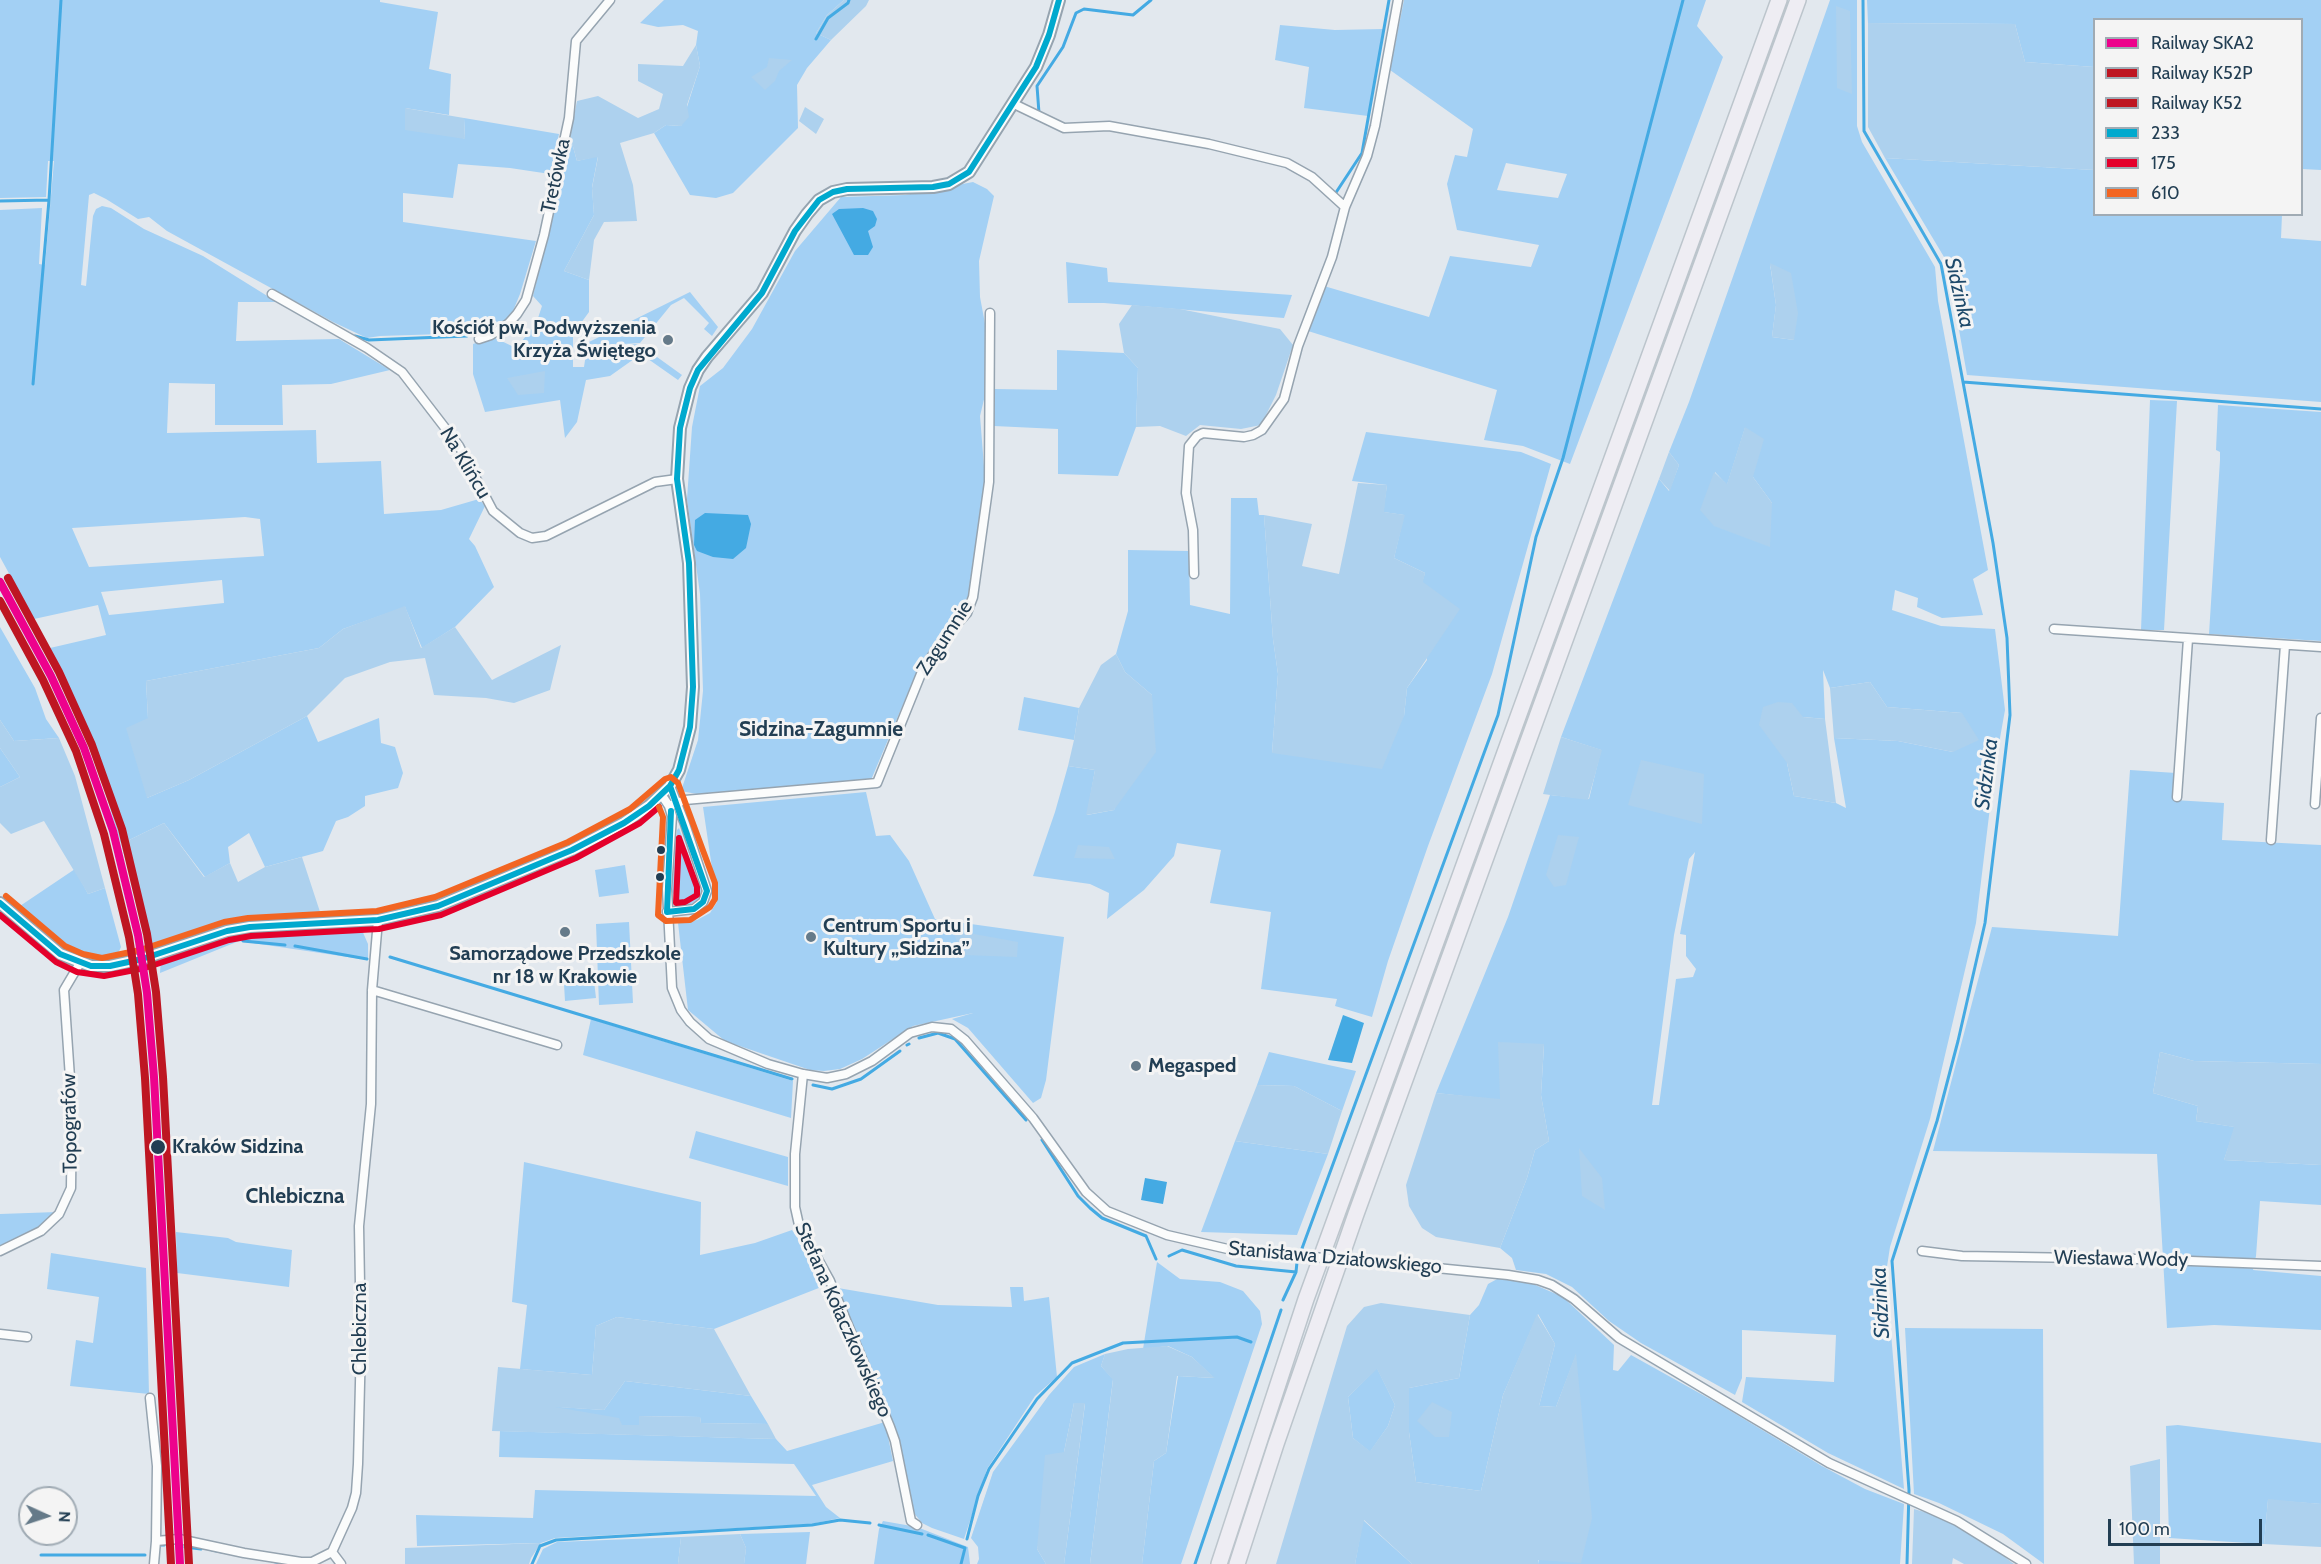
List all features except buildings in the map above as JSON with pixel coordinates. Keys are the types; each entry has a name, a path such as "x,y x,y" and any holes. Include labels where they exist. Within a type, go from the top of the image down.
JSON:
{"highway":[{"path":"1219,1564 1306,1299 1779,0"},
{"path":"1237,1564 1279,1434 1349,1234 1798,0"}],"street":[{"name":"Tretówka","path":"479,339 491,335 509,323 518,314 526,300 544,235 569,118 576,41 610,0"},
{"path":"0,903 60,954 80,963 102,967 119,965 227,930 378,920 438,906 563,854 629,820 661,794 670,786 679,770 687,743 693,687 689,563 677,479 680,428 690,388 698,370 762,293 807,214 819,200 840,191 867,188 933,187 949,184 969,172 1036,67 1049,35 1059,0"},
{"path":"1194,574 1193,530 1186,493 1189,446 1197,435 1203,433 1244,437 1253,435 1262,430 1284,399 1298,346 1332,257 1345,207 1367,156 1375,126 1398,0"},
{"path":"1014,104 1064,128 1108,126 1209,144 1287,163 1312,177 1345,207"},
{"name":"Na Klińcu","path":"272,294 367,348 402,372 459,446 494,511 520,533 532,538 546,536 656,482 677,479"},
{"name":"Zagumnie","path":"673,804 877,783 923,669 945,638 967,613 973,597 989,482 990,313"},
{"path":"2054,629 2321,647"},
{"path":"2177,797 2188,639"},
{"path":"2271,840 2285,645"},
{"path":"2315,804 2321,718"},
{"name":"Stanisława Działowskiego","path":"667,912 694,909 703,903 706,891 673,804 670,786"},
{"name":"Stanisława Działowskiego","path":"661,794 673,804"},
{"name":"Stanisława Działowskiego","path":"673,804 667,889 672,988 681,1010 690,1022 710,1039 731,1050 803,1074 828,1078 846,1074 872,1061 910,1033 932,1027 951,1029 965,1040 1033,1118 1086,1192 1107,1211 1131,1222 1189,1240 1244,1252 1509,1275 1552,1285 1574,1299 1619,1338 1829,1463 1957,1521 2026,1564"},
{"name":"Chlebiczna","path":"332,1552 352,1508 356,1493 361,1343 359,1226 371,1104 372,990 378,920"},
{"name":"Topografów","path":"0,1251 41,1232 58,1214 71,1188 72,1107 64,990 80,963"},
{"path":"372,990 557,1045"},
{"name":"Stefana Kołaczkowskiego","path":"803,1074 795,1154 795,1207 799,1225 830,1281 890,1427 895,1441 911,1521 917,1525"},
{"name":"Wiesława Wody","path":"1922,1251 1962,1256 2139,1258 2321,1266"},
{"path":"0,1334 27,1337"},
{"path":"150,1398 157,1466 154,1564"},
{"path":"156,1541 179,1539 301,1562 312,1562 332,1552 341,1564"}],"shaded area":[{"path":"0,0 380,0 380,2 438,12 429,69 451,74 449,115 405,108 465,139 464,118 559,134 550,174 458,164 453,198 403,193 403,222 536,241 513,311 504,321 491,329 475,333 367,338 333,322 167,231 149,217 138,219 94,193 89,195 81,285 86,286 93,216 96,209 102,206 111,208 144,229 203,256 277,302 238,302 236,341 339,339 390,370 331,384 282,385 283,425 215,425 215,384 169,383 167,433 316,430 317,463 381,461 384,514 441,510 479,499 485,506 469,539 475,546 494,587 455,627 422,648 405,607 343,629 319,648 146,681 147,798 189,780 307,716 318,742 379,718 381,743 395,747 403,773 398,788 365,796 365,806 348,817 336,821 323,851 265,867 249,833 228,847 230,863 205,877 164,823 121,844 91,746 50,648 106,635 98,605 34,619 0,557 0,210 42,208 39,264 45,265 54,161 48,161 46,197 0,198","holes":["245,517 260,519 264,556 89,567 72,528","222,580 224,603 109,615 101,592"]},
{"path":"664,0 844,0 827,15 816,33 831,40 807,68 797,85 798,128 733,193 716,198 690,195 654,133 666,125 681,126 700,66 696,45 698,31 683,25 658,27 640,23"},
{"path":"844,0 869,0 866,6 831,40 816,33 827,15"},
{"path":"1404,0 1706,0 1697,26 1723,57 1570,464 1523,446 1484,440 1497,390 1308,331 1324,286 1429,317 1450,256 1531,267 1539,245 1457,230 1447,184 1455,155 1467,157 1473,129 1390,70","holes":["1506,163 1567,174 1558,198 1497,190"]},
{"path":"1830,0 1857,0 1857,126 1862,142 1935,267 1938,301 1988,570 1973,579 1983,615 1942,618 1917,607 1918,598 1895,590 1892,610 1941,626 1995,629 2005,710 1995,766 1976,923 1930,1119 1890,1247 1886,1273 1904,1489 1828,1453 1742,1402 1746,1377 1834,1382 1836,1335 1742,1330 1742,1378 1735,1395 1641,1343 1609,1321 1572,1287 1546,1274 1516,1270 1512,1258 1500,1248 1527,1178 1535,1150 1549,1141 1541,1095 1544,1045 1500,1100 1436,1093 1508,917 1550,795 1589,799 1601,750 1561,737 1659,479 1669,491 1679,465 1669,452 1689,402","holes":["1770,264 1794,340 1772,337 1776,305","1745,428 1753,477 1772,503 1714,526 1715,472 1727,485","1823,670 1830,688 1870,682 1887,707 1962,713 1953,752 1898,741 1834,738 1846,808 1836,803 1794,796 1787,763 1803,717 1825,719","1695,852 1680,934 1686,935 1686,956 1696,969 1693,977 1676,979 1659,1105 1652,1105 1674,935 1689,859"]},
{"path":"1867,0 2321,0 2321,170 2303,169 2303,18 2093,18 2093,67 2025,62 2015,24 1868,23"},
{"path":"1836,6 1850,11 1852,94 1837,88"},
{"path":"1868,23 2015,24 2025,62 2093,67 2093,170 1885,158 1868,127"},
{"path":"1280,25 1335,30 1383,29 1368,116 1304,108 1309,67 1275,60"},
{"path":"696,45 700,66 687,105 689,117 681,126 666,125 654,133 620,143 633,185 637,221 604,222 594,240 589,280 564,271 594,215 592,188 598,157 577,161 570,136 577,101 598,96 638,118 659,109 663,94 638,81 638,64 683,66"},
{"path":"769,58 792,60 779,71 775,81 765,90 751,77 767,67"},
{"path":"805,107 824,119 816,134 799,121"},
{"path":"405,108 464,118 465,139 405,130"},
{"path":"570,136 577,161 598,156 592,187 594,215 564,271 589,280 589,312 573,334 573,367 584,367 587,347 639,344 682,375 678,380 641,354 610,376 586,380 577,422 565,438 560,400 485,412 473,374 473,344 493,337 516,348 536,324 542,306 533,296"},
{"path":"1885,158 2093,170 2093,216 2282,216 2281,238 2321,241 2321,402 1967,375 1947,262"},
{"path":"973,182 987,189 994,196 979,261 980,297 986,329 987,387 980,416 985,479 968,596 955,621 918,669 871,780 702,795 681,791 698,740 703,691 700,594 687,499 692,427 700,386 723,368 752,329 795,251 841,197 905,195"},
{"path":"1066,262 1107,268 1108,282 1292,295 1284,318 1104,303 1068,303"},
{"path":"1770,263 1791,273 1798,313 1794,340 1772,337 1776,305"},
{"path":"690,292 718,327 712,336 704,329 709,323 684,298 671,305 640,343 589,346 589,342"},
{"path":"1132,305 1180,309 1280,329 1293,345 1276,395 1261,425 1241,429 1200,425 1186,436 1160,426 1136,427 1138,368 1124,353 1119,324"},
{"path":"1057,350 1124,353 1138,368 1136,427 1118,476 1058,474 1058,429 994,426 994,389 1057,390"},
{"path":"545,371 544,393 518,395 507,378"},
{"path":"2150,400 2177,401 2164,630 2141,630"},
{"path":"2218,405 2321,412 2321,641 2209,634 2220,460 2220,452 2216,450"},
{"path":"1745,427 1764,439 1753,477 1772,503 1770,547 1714,526 1700,510 1714,472 1727,484"},
{"path":"1366,432 1521,452 1551,464 1492,674 1428,846 1388,961 1372,1017 1335,1006 1337,999 1261,989 1271,912 1210,903 1221,850 1177,843 1174,856 1144,890 1107,919 1109,893 1090,884 1033,876 1068,766 1095,770 1087,815 1114,810 1152,695 1125,672 1116,654 1128,611 1128,550 1189,551 1190,605 1230,614 1231,498 1257,498 1259,515 1264,515 1273,639 1278,674 1272,753 1404,716 1407,688 1427,660 1422,582 1425,573 1394,558 1404,515 1383,512 1387,485 1352,481"},
{"path":"1669,452 1679,465 1670,491 1659,479"},
{"path":"1358,483 1387,485 1384,512 1405,515 1394,558 1425,573 1423,582 1460,609 1407,688 1404,716 1382,769 1272,753 1278,674 1273,639 1264,515 1312,524 1302,566 1339,574"},
{"path":"405,606 421,648 455,627 492,680 561,645 550,690 514,703 486,698 434,695 425,658 390,662 345,678 307,716 189,780 147,798 126,728 148,718 146,681 319,648 343,629"},
{"path":"0,627 35,688 46,719 59,738 14,741 0,720"},
{"path":"1116,654 1125,672 1152,695 1156,752 1114,810 1086,815 1095,770 1068,766 1079,708 1101,665"},
{"path":"1870,682 1887,707 1962,713 1979,740 1953,752 1898,741 1834,738 1830,688"},
{"path":"1024,697 1079,708 1074,740 1018,730"},
{"path":"1778,702 1792,703 1803,717 1825,719 1836,803 1794,796 1787,763 1759,725 1763,707"},
{"path":"0,720 14,741 59,738 75,776 105,888 88,894 44,821 11,834 0,823 0,787 20,777 0,748"},
{"path":"1561,737 1602,750 1588,800 1543,794"},
{"path":"0,748 20,777 0,787"},
{"path":"1641,760 1704,774 1702,824 1628,805"},
{"path":"2130,770 2176,773 2174,800 2224,803 2222,840 2321,845 2321,1064 2194,1061 2160,1052 2153,1093 2198,1106 2196,1121 2235,1127 2224,1160 2321,1165 2321,1205 2260,1201 2253,1270 2321,1276 2321,1330 2214,1325 2167,1328 2157,1154 1933,1151 1992,927 2118,936"},
{"name":"Centrum Sportu i Kultury „Sidzina”","path":"866,792 876,836 890,835 909,861 935,919 1064,937 1046,1080 1041,1098 1033,1103 968,1028 952,1019 973,1013 913,1026 862,1059 840,1069 824,1071 810,1070 725,1041 688,1010 678,923 697,920 710,913 717,902 703,807"},
{"path":"164,823 204,877 230,863 238,882 265,867 302,857 322,918 236,921 150,949 121,844"},
{"path":"679,828 701,891 697,901 689,905 679,903 672,892"},
{"path":"1558,835 1579,837 1566,885 1554,887 1546,875"},
{"path":"1078,845 1109,847 1115,859 1074,858"},
{"path":"625,865 629,893 599,897 595,870"},
{"path":"75,869 88,894 105,888 121,947 116,958 100,959 79,956 67,949 17,908"},
{"path":"629,922 633,1003 599,1005 596,924"},
{"path":"361,928 368,944 368,960 239,941 160,973 161,956 245,932"},
{"path":"952,930 1018,942 1017,957 963,955"},
{"path":"594,981 596,998 565,1001 564,984"},
{"path":"591,1019 793,1081 791,1118 583,1055"},
{"path":"1498,1042 1544,1044 1541,1095 1549,1141 1535,1150 1527,1178 1500,1248 1436,1237 1422,1228 1409,1206 1406,1185 1436,1093 1500,1099"},
{"path":"1269,1052 1356,1071 1342,1111 1294,1086 1257,1085"},
{"path":"2160,1052 2194,1061 2321,1064 2321,1165 2224,1160 2234,1127 2196,1121 2198,1106 2153,1093"},
{"path":"1257,1085 1294,1086 1342,1111 1328,1154 1235,1141"},
{"path":"696,1131 788,1157 788,1186 689,1158"},
{"path":"1235,1141 1328,1154 1297,1235 1201,1232"},
{"path":"1579,1148 1602,1178 1605,1210 1582,1196"},
{"path":"524,1162 701,1202 700,1255 755,1243 792,1230 829,1284 714,1329 617,1317 596,1326 592,1375 520,1369 527,1305 512,1302"},
{"path":"57,1212 28,1237 0,1247 0,1214"},
{"path":"176,1232 228,1238 236,1242 292,1250 289,1287 177,1273"},
{"path":"51,1253 146,1268 149,1394 70,1386 76,1340 93,1343 99,1297 47,1289"},
{"path":"1157,1262 1180,1279 1220,1282 1243,1291 1260,1311 1262,1324 1181,1564 1142,1564 1154,1461 1166,1453 1178,1376 1214,1378 1192,1357 1168,1346 1143,1349"},
{"path":"1499,1278 1533,1284 1563,1297 1614,1345 1613,1370 1618,1371 1631,1355 1719,1404 1822,1466 1865,1489 1904,1504 1900,1564 1538,1564 1576,1355 1556,1407 1539,1406 1555,1344 1538,1314 1503,1395 1481,1491 1416,1482 1409,1432 1409,1388 1459,1378 1470,1315 1479,1305 1488,1284"},
{"path":"1010,1287 1023,1287 1024,1301 1049,1297 1057,1377 1035,1396 987,1469 964,1539 922,1523 913,1512 893,1424 838,1288 938,1305 1012,1307"},
{"path":"1381,1303 1470,1315 1459,1378 1409,1388 1409,1432 1416,1482 1481,1491 1503,1395 1537,1314 1555,1344 1539,1406 1556,1407 1576,1353 1592,1518 1581,1563 1538,1560 1538,1564 1412,1564 1364,1520 1355,1564 1276,1564 1347,1326 1364,1307","holes":["1377,1369 1395,1405 1388,1426 1370,1451 1353,1438 1348,1397"]},
{"path":"617,1317 714,1329 751,1396 625,1381 604,1410 555,1407 619,1418 622,1425 639,1425 639,1416 700,1417 701,1423 768,1424 776,1439 492,1431 498,1367 592,1375 596,1326"},
{"path":"1905,1328 2043,1329 2044,1564 2003,1534 1939,1503 1914,1494"},
{"path":"1167,1346 1192,1357 1215,1378 1177,1376 1166,1453 1154,1461 1142,1564 1090,1564 1113,1380 1101,1366 1105,1354 1128,1349"},
{"path":"1105,1354 1101,1366 1113,1379 1090,1564 1064,1564 1085,1404 1074,1403 1064,1452 1037,1549 1046,1564 977,1564 978,1547 971,1538 993,1472 1049,1395 1074,1367"},
{"path":"1377,1368 1395,1405 1388,1426 1370,1452 1353,1438 1348,1397"},
{"path":"625,1381 751,1396 768,1424 701,1423 700,1417 640,1416 639,1425 621,1425 545,1406 604,1410"},
{"path":"1432,1402 1452,1412 1449,1437 1435,1437 1417,1421"},
{"path":"1074,1403 1085,1403 1064,1564 1046,1564 1037,1549 1045,1455 1064,1452"},
{"path":"885,1422 893,1461 812,1485 826,1507 840,1518 811,1524 555,1538 541,1543 417,1546 416,1515 533,1518 535,1490 816,1496 794,1464 499,1457 500,1431 776,1439 787,1451"},
{"path":"2178,1425 2321,1443 2321,1504 2268,1500 2264,1544 2169,1538 2166,1426"},
{"path":"2160,1459 2160,1564 2134,1564 2130,1466"},
{"path":"2268,1499 2321,1504 2321,1547 2264,1544"},
{"path":"1914,1509 1935,1515 1970,1531 2014,1564 1964,1564 1953,1558 1952,1564 1912,1564"},
{"path":"1363,1520 1412,1564 1355,1564"},
{"path":"883,1521 917,1527 968,1547 970,1564 874,1564 879,1529"},
{"path":"810,1532 806,1564 744,1564 746,1548 740,1534"},
{"path":"740,1534 746,1548 744,1564 678,1564 681,1537"},
{"path":"681,1537 678,1564 536,1564 543,1549 557,1542"},
{"path":"541,1543 529,1564 405,1564 405,1548"}],"water":[{"path":"863,208 873,211 877,219 875,226 868,231 873,247 868,255 854,255 832,214 839,209"},
{"path":"705,513 748,515 751,524 746,548 733,559 713,557 697,551 694,545 695,520"},
{"path":"1343,1015 1364,1023 1352,1063 1328,1060"},
{"path":"1145,1178 1167,1182 1163,1204 1141,1200"}],"waterway":[{"path":"33,384 49,200 61,0"},
{"path":"816,39 828,18 849,0"},
{"path":"1039,113 1037,86 1063,47 1076,13 1084,9 1133,15 1151,0"},
{"path":"1335,194 1362,153 1389,0"},
{"path":"1283,1300 1296,1272 1297,1262 1498,715 1536,537 1563,458 1683,0"},
{"name":"Sidzinka","path":"1863,0 1864,131 1941,264 1993,543 2007,638 2010,715 1985,923 1937,1121 1892,1261 1909,1490 1907,1564"},
{"path":"0,201 49,200"},
{"path":"355,336 369,340 467,336"},
{"path":"1963,382 2321,409"},
{"path":"243,941 285,945"},
{"path":"295,946 367,959"},
{"path":"390,957 792,1079"},
{"path":"919,1038 938,1033 955,1039 1026,1120"},
{"path":"813,1085 832,1089 861,1079 900,1051"},
{"path":"1042,1140 1078,1196 1102,1218 1146,1236 1156,1259"},
{"path":"1169,1256 1182,1250 1236,1266 1296,1272"},
{"path":"1195,1564 1281,1310"},
{"path":"967,1539 978,1496 989,1469 1037,1399 1072,1363 1123,1343 1237,1337 1251,1342"},
{"path":"532,1564 540,1546 556,1540 812,1525 840,1520 870,1523"},
{"path":"879,1525 922,1534"},
{"path":"928,1535 965,1548 961,1564"},
{"path":"185,1547 201,1549"},
{"path":"212,1550 222,1552"},
{"path":"41,1555 145,1555"},
{"path":"272,1561 284,1564"}],"rail line":[{"name":"K52","path":"8,578 59,672 92,745 122,829 147,934 156,992 163,1077 189,1564"},
{"name":"SKA2","path":"0,582 51,676 84,748 113,831 138,935 147,993 154,1077 180,1564"},
{"name":"K52P","path":"0,601 43,680 76,751 104,834 129,937 138,994 145,1078 171,1564"}],"transit line":[{"name":"233","path":"0,903 60,954 91,966 110,966 142,959 227,931 250,927 378,920 438,906 572,850 624,823 649,806 670,786 679,770 690,727 693,687 689,563 677,479 680,428 690,388 698,370 762,293 795,231 819,200 833,192 847,189 933,187 949,184 969,172 1036,67 1049,35 1059,0"},
{"name":"610","path":"6,896 65,946 83,954 102,958 140,950 224,922 248,918 377,911 435,897 568,842 630,809 665,779 671,777 678,783 715,883 715,899 710,907 690,920 666,921 658,915 663,817 659,807"},
{"name":"233","path":"667,912 694,909 703,902 707,891 670,786"},
{"name":"175","path":"0,915 56,962 77,972 104,976 145,968 229,940 251,936 379,929 441,915 576,858 640,823 659,807"},
{"name":"233","path":"667,912 671,811"},
{"name":"175","path":"679,838 697,887 697,895 685,902 676,903 679,838"}],"place":[{"name":"Kościół pw. Podwyższenia Krzyża Świętego","path":"668,340"},
{"name":"Samorządowe Przedszkole nr 18 w Krakowie","path":"565,932"},
{"name":"Centrum Sportu i Kultury „Sidzina”","path":"811,937"},
{"name":"Megasped","path":"1136,1066"},
{"name":"Kraków Sidzina","path":"158,1147"}],"district":[{"name":"Sidzina-Zagumnie","path":"821,730"},
{"name":"Chlebiczna","path":"295,1197"}]}
